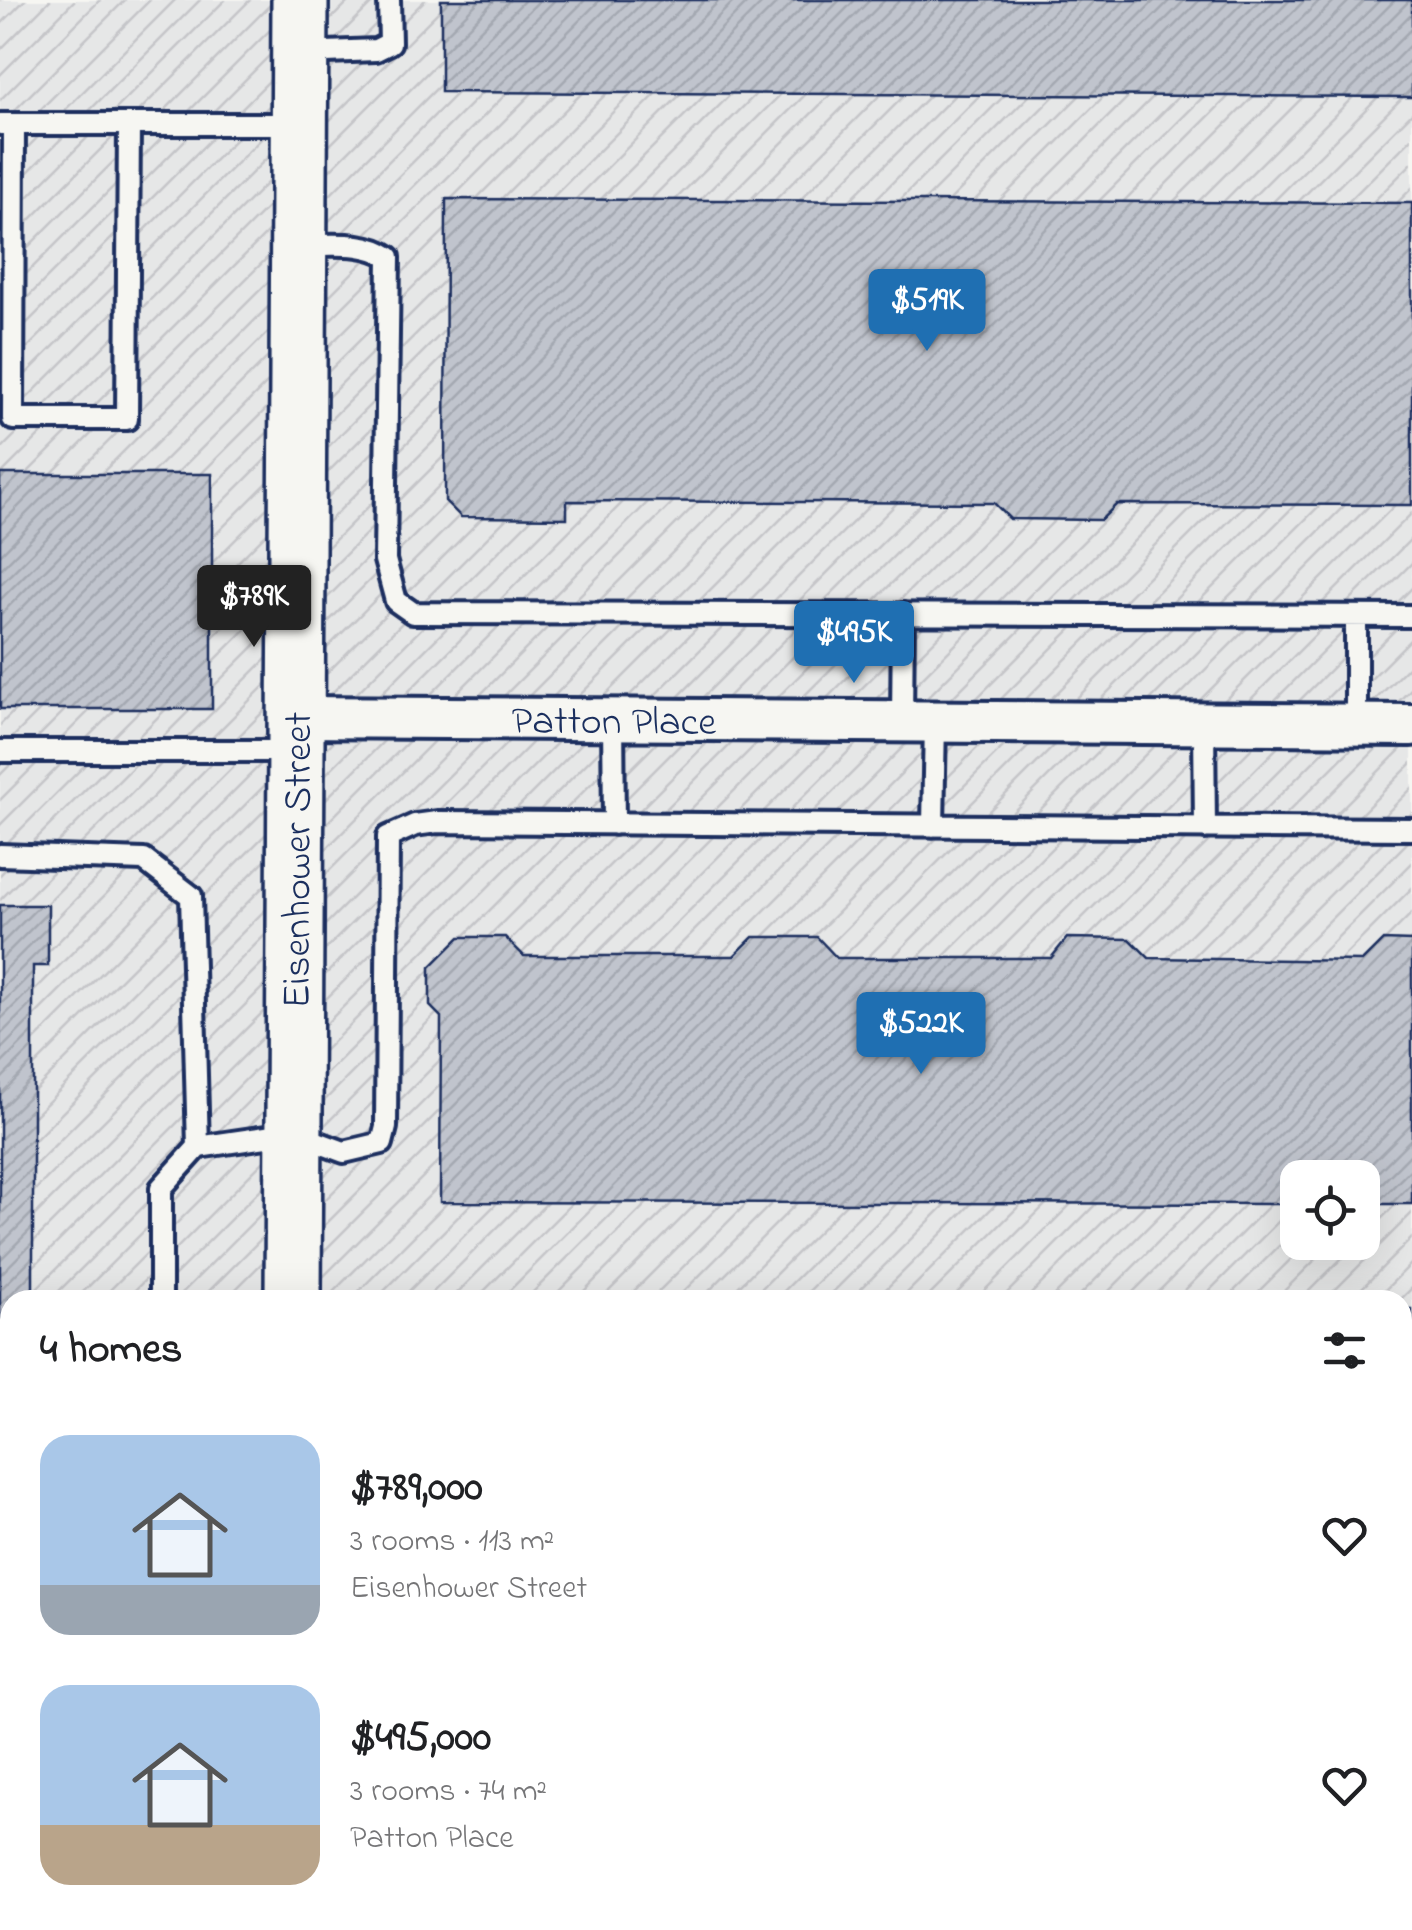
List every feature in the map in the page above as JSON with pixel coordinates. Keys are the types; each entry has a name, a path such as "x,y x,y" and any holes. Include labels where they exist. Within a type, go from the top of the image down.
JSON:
{"street":[{"name":"Eisenhower Street","path":"293,1290 300,0"},
{"name":"Patton Place","path":"296,734 613,720 1412,724"}],"lane":[{"path":"300,53 376,50 390,43 388,0"},
{"path":"129,124 127,419 13,419 7,124 129,124 300,124"},
{"path":"299,245 364,246 389,256 385,560 396,602 413,613 1412,616"},
{"path":"903,614 933,826"},
{"path":"1356,616 1356,724"},
{"path":"613,720 614,824"},
{"path":"1204,723 1205,828"},
{"path":"0,751 296,734"},
{"path":"162,1290 160,1188 198,1147 294,1133 344,1152 382,1143 386,1127 388,838 415,825 437,822 1412,830"},
{"path":"0,855 144,860 192,896 198,1147"}],"shaded area":[{"path":"0,0 1412,0 1412,1290 0,1290"}],"building":[{"path":"441,0 1412,0 1412,97 441,92"},
{"path":"446,199 1412,203 1412,505 1117,504 1101,520 1010,519 994,503 567,501 567,518 461,517 445,501"},
{"path":"0,474 212,474 212,709 0,709"},
{"path":"0,905 48,905 48,966 33,966 33,1290 0,1290"},
{"path":"460,937 505,937 524,956 734,956 753,937 817,937 837,958 1051,958 1067,938 1130,939 1149,958 1362,961 1383,940 1412,941 1412,1204 1380,1204 1380,1160 1280,1160 1280,1204 440,1202 441,1017 430,1006 430,967"}]}
